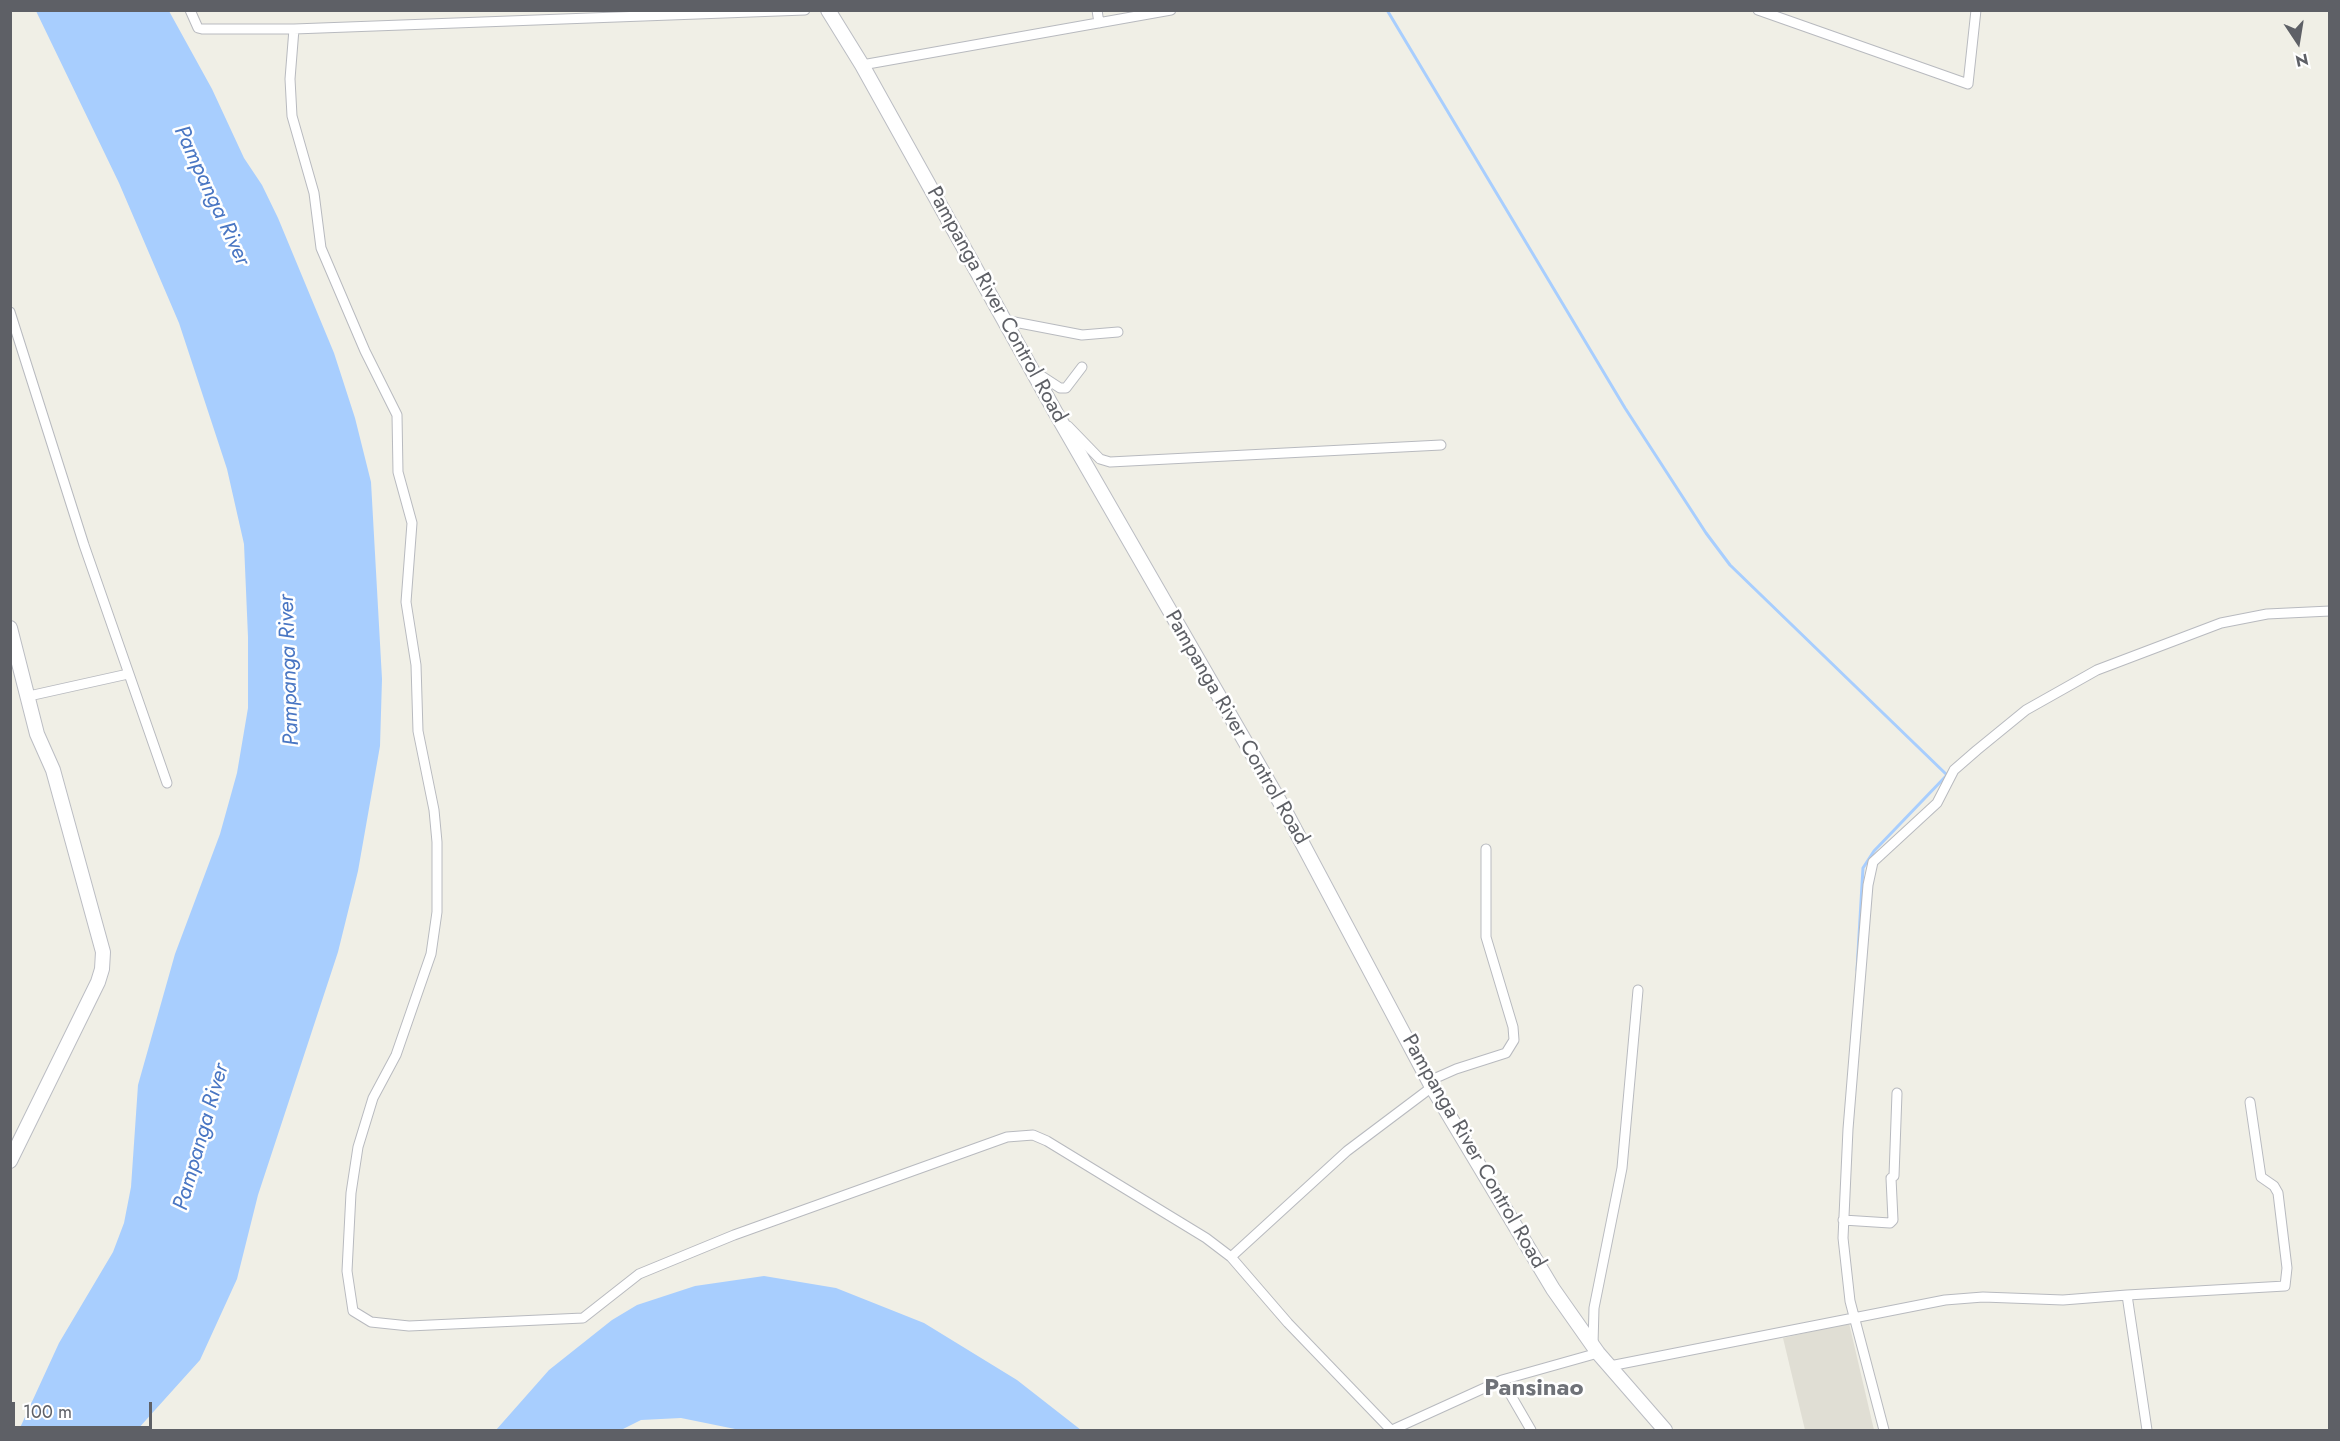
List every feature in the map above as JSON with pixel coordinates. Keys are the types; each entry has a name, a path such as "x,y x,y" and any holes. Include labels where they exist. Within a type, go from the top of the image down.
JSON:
{"main road":[{"name":"Pampanga River Control Road","path":"828,10 862,65 1057,415 1284,809 1430,1084 1553,1289 1595,1350 1665,1431"},
{"path":"10,628 37,734 53,770 102,952 102,969 10,1161"}],"street":[{"path":"190,10 198,28 202,29 294,29 805,10"},
{"path":"1097,10 1099,23"},
{"path":"862,65 1171,10"},
{"path":"1758,10 1926,72 1968,84 1976,10"},
{"path":"294,29 291,116 314,193 321,248 365,351 396,415 398,472 412,523 406,602 416,665 418,731 434,810 437,842 436,912 431,954 396,1055 373,1098 358,1147 351,1193 347,1271 353,1311 371,1322 409,1326 583,1318 639,1274 734,1235 1018,1135 1033,1136 1047,1141 1206,1238 1231,1257 1288,1323 1392,1431 1502,1380 1595,1350 1594,1308 1622,1168 1638,990"},
{"path":"10,312 84,545 167,783"},
{"path":"1004,320 1082,336 1118,332"},
{"path":"1032,370 1060,388 1066,388 1082,367"},
{"path":"1057,415 1100,459 1110,462 1441,445"},
{"path":"1884,1431 1846,1283 1843,1220 1868,885 1873,862 1937,803 1954,770 1977,750 2026,710 2097,669 2221,623 2267,614 2330,611"},
{"path":"29,696 128,674"},
{"path":"1231,1257 1323,1171 1430,1084 1456,1069 1506,1053 1514,1040 1514,1028 1486,937 1486,849"},
{"path":"1843,1220 1890,1223 1893,1220 1891,1178 1894,1176 1898,1093"},
{"path":"1610,1366 1971,1297 2054,1300 2285,1286 2287,1268 2278,1193 2274,1186 2261,1177 2250,1102"},
{"path":"2127,1295 2147,1431"},
{"path":"1502,1380 1531,1431"}],"shaded area":[{"path":"1849,1323 1874,1430 1805,1430 1783,1338"}],"water":[{"name":"Pampanga River","path":"36,11 169,11 212,89 244,158 262,185 278,218 334,353 355,418 371,482 382,679 380,746 358,871 338,952 258,1195 237,1279 200,1360 137,1430 19,1430 59,1343 113,1252 124,1223 131,1187 138,1085 175,954 220,834 237,773 248,708 244,544 227,469 179,323 119,183"},
{"path":"764,1276 836,1288 924,1323 1017,1380 1081,1430 740,1430 681,1418 641,1420 621,1430 496,1430 549,1370 612,1320 637,1305 695,1286"}],"waterway":[{"path":"1387,10 1625,408 1706,533 1730,565 1947,775 1874,851 1863,868 1857,970"}],"district":[{"name":"Pansinao","path":"1534,1389"}]}
